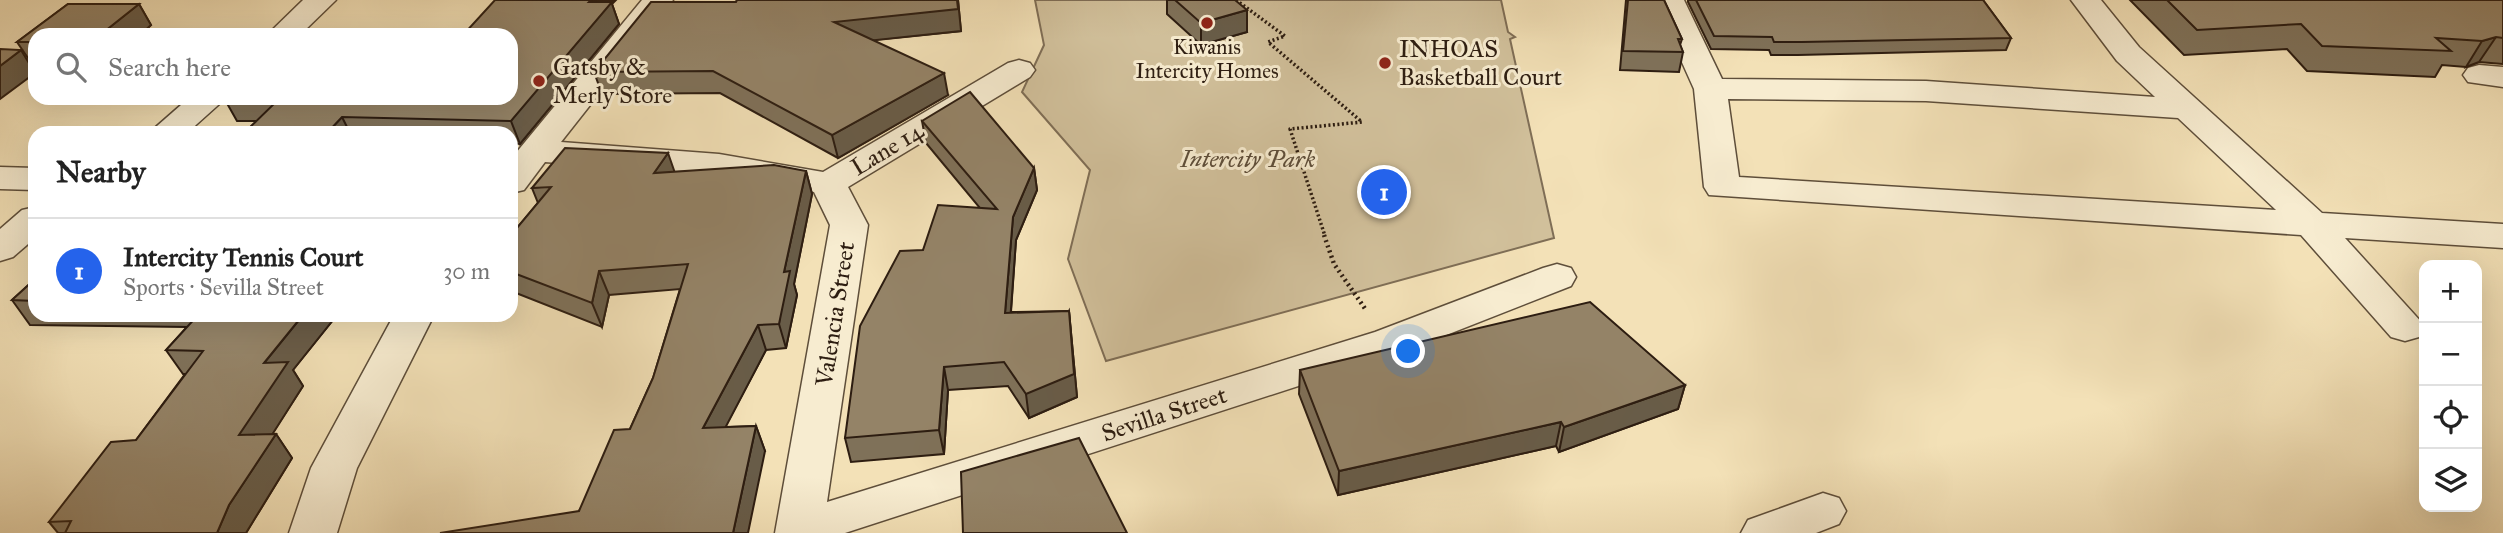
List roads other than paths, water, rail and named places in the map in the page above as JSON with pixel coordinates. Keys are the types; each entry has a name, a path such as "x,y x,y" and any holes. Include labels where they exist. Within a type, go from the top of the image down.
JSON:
{"street":[{"path":"290,28 321,0"},
{"path":"518,173 659,0"},
{"path":"1669,0 1710,89 1722,187 2309,221 2503,236"},
{"path":"2086,0 2128,54 2191,109 2309,221 2405,327"},
{"name":"Lane 14","path":"828,184 1019,70"},
{"path":"1710,89 1926,91 2191,109"},
{"path":"175,126 201,105"},
{"path":"535,151 655,158 782,173 828,184"},
{"path":"0,178 28,179"},
{"name":"Valencia Street","path":"800,531 849,225 828,184"},
{"path":"0,249 28,224"},
{"name":"Sevilla Street","path":"800,531 1389,342 1541,285"},
{"path":"313,533 334,468 410,322"},
{"path":"1765,533 1823,511"}],"place":[{"name":"Kiwanis Intercity Homes","path":"1207,23"},
{"name":"INHOAS Basketball Court","path":"1385,63"},
{"name":"Gatsby & Merly Store","path":"539,81"},
{"name":"Intercity Tennis Court","path":"1384,192"}],"park label":[{"name":"Intercity Park","path":"1248,159"}]}
